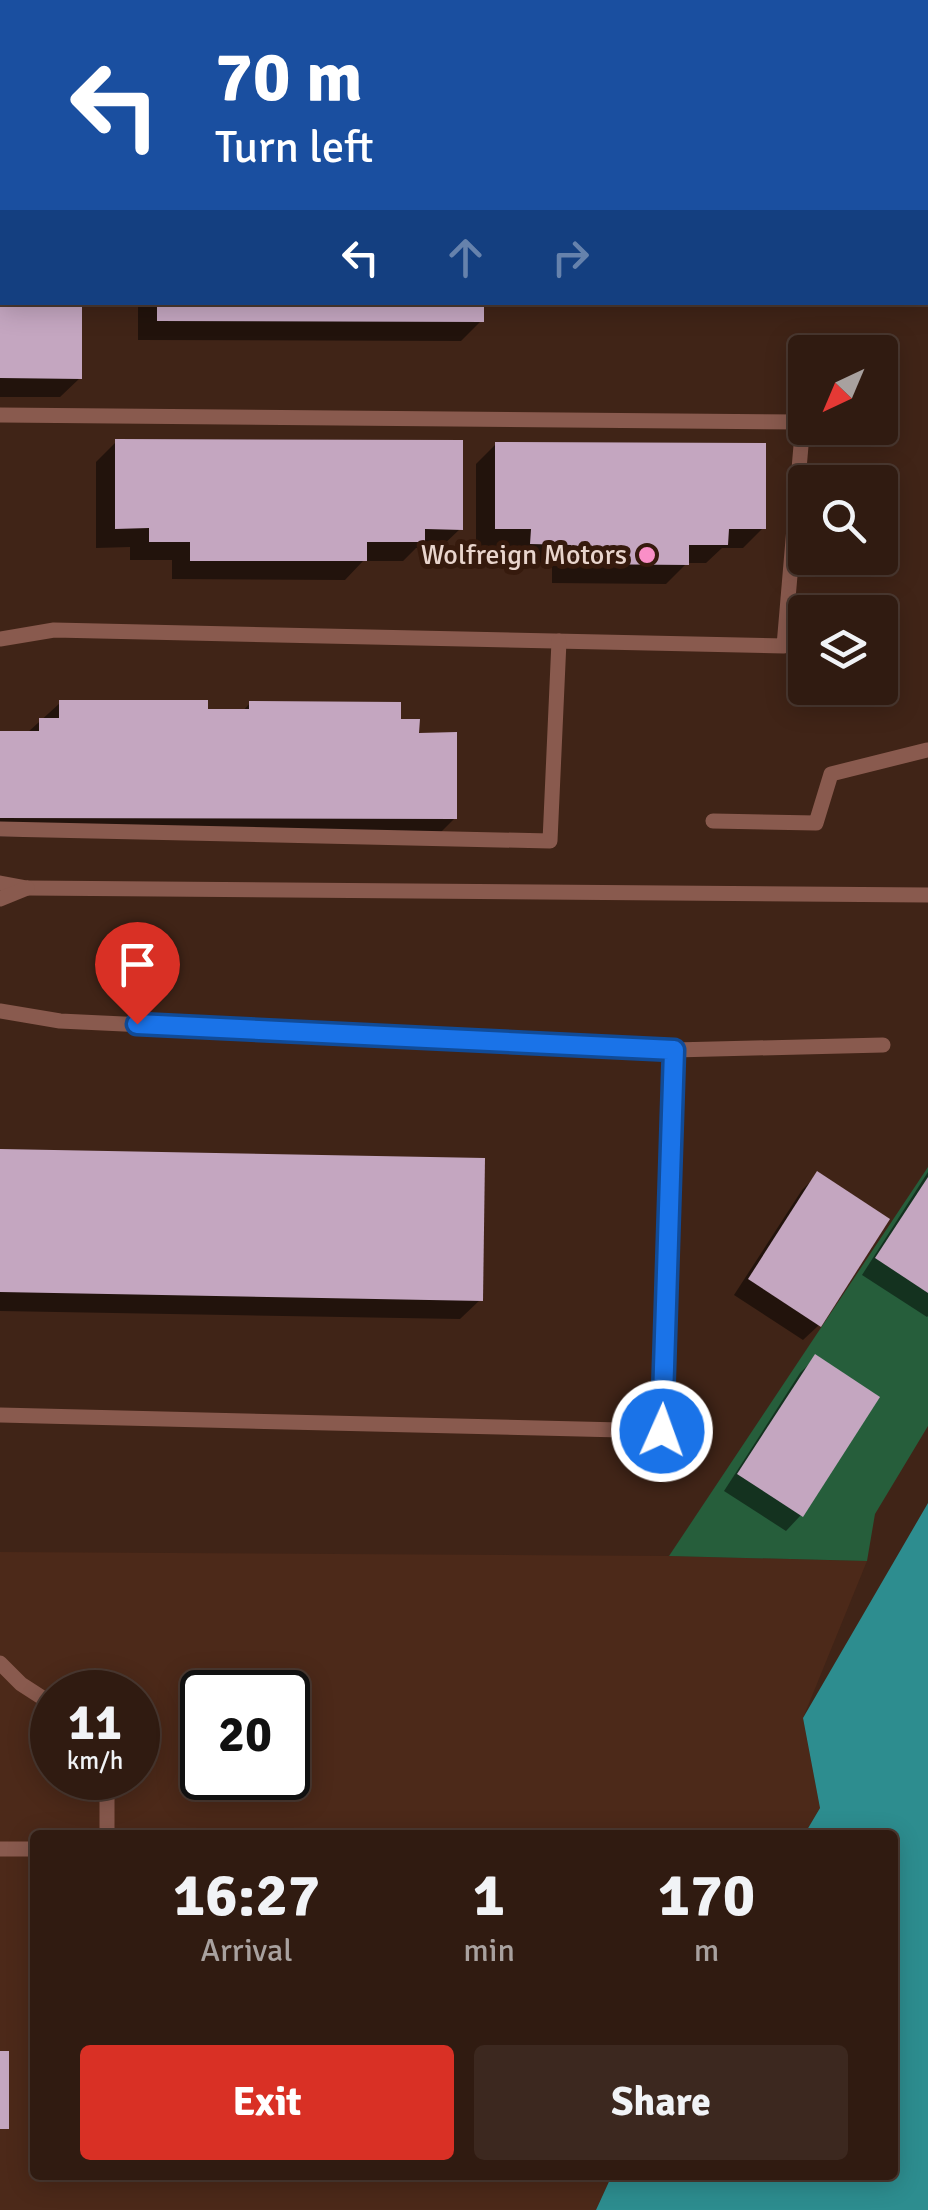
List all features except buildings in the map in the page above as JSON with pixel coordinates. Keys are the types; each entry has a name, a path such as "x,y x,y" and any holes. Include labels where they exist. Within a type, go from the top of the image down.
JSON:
{"lane":[{"path":"0,415 803,422 784,646 54,630 0,638"},
{"path":"0,830 550,841 559,642"},
{"path":"713,821 816,823 831,774 928,750 928,739"},
{"path":"0,883 28,888 928,895"},
{"path":"0,900 28,888"},
{"path":"0,1011 60,1020 674,1050 883,1046"},
{"path":"0,1416 662,1431 674,1050"},
{"path":"0,1663 30,1689"},
{"path":"106,1800 107,1830"},
{"path":"0,1849 30,1849"}],"shaded area":[{"path":"0,1552 867,1561 803,1718 820,1808 807,1830 30,1830 30,2180 610,2180 596,2210 0,2210"}],"green space":[{"path":"928,1167 928,1426 875,1514 867,1561 669,1556"}],"water":[{"path":"928,1503 928,2210 596,2210 610,2180 898,2180 898,1830 807,1830 820,1808 803,1718"}],"place":[{"name":"Wolfreign Motors","path":"647,555"}],"route":[{"path":"137,1024 674,1050 662,1431"}]}
